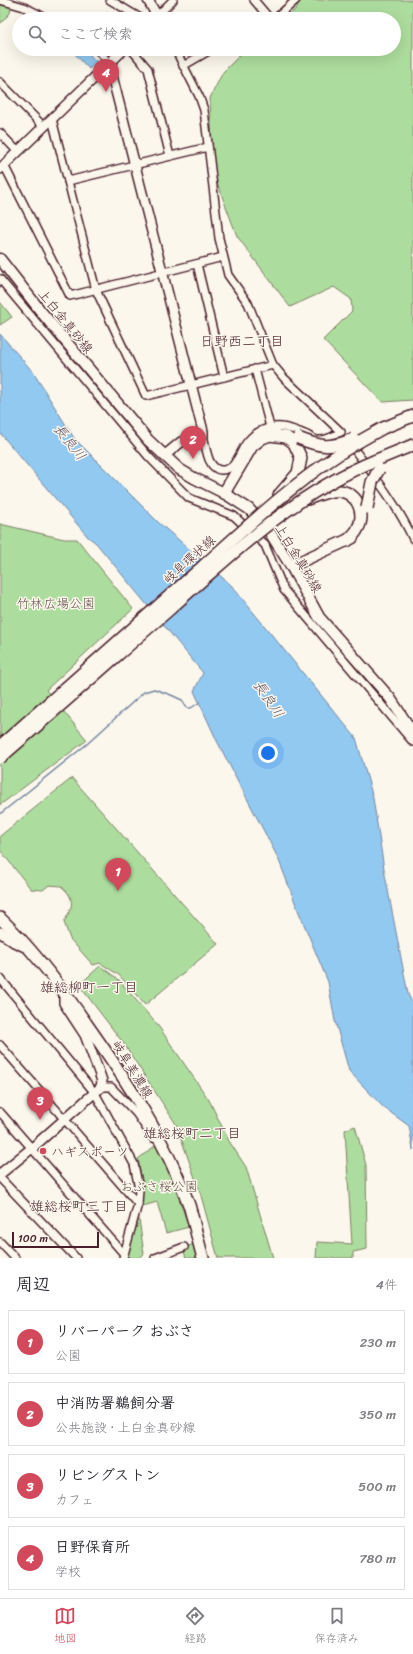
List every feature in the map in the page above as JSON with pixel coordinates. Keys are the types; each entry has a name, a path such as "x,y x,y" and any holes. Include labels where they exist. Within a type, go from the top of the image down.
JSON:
{"main road":[{"name":"上白金真砂線","path":"0,259 53,326 143,434 164,456 179,469 224,493 249,509 269,531 291,566 319,617 390,698 413,733"},
{"name":"岐阜環状線","path":"0,746 262,515 327,462 359,439 413,416"},
{"path":"224,493 252,446 269,431 276,432 296,440 322,446 332,446 359,439"},
{"path":"262,515 298,473 300,458 296,440"},
{"name":"岐阜環状線","path":"0,758 241,546 299,502 334,481 376,465 413,445"},
{"path":"291,566 360,535 364,527 364,509 376,465 413,449"},
{"path":"299,502 330,491 340,491 348,494 364,509"},
{"name":"岐阜美濃線","path":"0,918 28,948 64,991 107,1052 161,1142 188,1205 203,1258"}],"street":[{"path":"0,0 25,3 38,12"},
{"path":"110,0 130,12"},
{"path":"148,0 154,12"},
{"path":"162,12 173,0"},
{"path":"254,0 264,12"},
{"path":"283,12 296,0"},
{"path":"104,56 109,64 210,464 215,468 222,470 230,468 235,463 247,442 254,435 269,431 287,427 317,440 325,439 341,432"},
{"path":"117,56 2,167 70,296 223,257"},
{"path":"137,56 148,69 170,156"},
{"path":"178,56 199,96 204,110 219,238 228,275 248,303 273,365 284,378 341,432 381,485 408,528 413,539"},
{"path":"183,66 200,56"},
{"path":"0,82 44,127"},
{"path":"52,119 96,290 146,396 273,365"},
{"path":"0,133 18,152"},
{"path":"68,181 208,147"},
{"path":"197,264 224,377"},
{"path":"0,280 148,456 189,498 234,516 265,545 284,590 413,742"},
{"path":"255,370 269,431"},
{"path":"164,456 181,442 203,435"},
{"path":"0,932 14,942 28,948"},
{"path":"0,978 98,1090 134,1164 139,1189 138,1204 124,1256"},
{"path":"0,1174 98,1090 102,1081 85,1035 64,1002 64,991"},
{"path":"0,1045 138,1204"},
{"path":"98,1090 111,1087 136,1113 153,1138 161,1142"},
{"path":"0,1112 124,1256"},
{"path":"0,1178 76,1258"},
{"path":"0,1242 15,1258"},
{"path":"155,1258 184,1247"}],"green space":[{"path":"298,0 413,0 413,400 382,402 323,340 352,311 351,299 334,287 290,307 237,236 213,172 210,98 223,72 239,56 401,56 401,12 292,12 297,8"},
{"path":"0,5 11,7 10,13 0,24"},
{"path":"0,302 12,317 0,325"},
{"name":"竹林広場公園","path":"0,524 64,539 77,539 133,609 46,690 87,740 0,805"},
{"path":"72,778 218,944 145,1005 119,975 100,963 93,965 70,939 64,922 72,903 66,891 61,886 49,885 43,890 31,889 0,850 0,836"},
{"path":"100,966 118,979 159,1027 209,1100 229,1141 246,1167 273,1258 218,1258 200,1192 176,1124 124,1044 79,985"},
{"path":"355,1126 366,1165 367,1249 353,1252 353,1258 316,1258 317,1242 352,1244 345,1130"},
{"name":"おぶさ桜公園","path":"156,1145 166,1162 189,1227 166,1233 157,1202 140,1207 143,1186 138,1159"},
{"path":"138,1212 144,1254 139,1258 127,1258"},
{"path":"194,1244 198,1258 186,1258 183,1248"}],"water":[{"path":"77,56 91,56 97,62 89,69"},
{"name":"長良川","path":"0,334 33,372 74,438 159,523 231,585 356,738 373,798 385,875 408,994 413,1005 413,1150 409,1126 383,1107 349,1071 335,1021 328,982 278,858 217,741 194,691 203,673 96,543 88,537 0,433"}],"waterway":[{"path":"0,814 87,744 144,692 154,689 171,695 182,700 187,708 191,708 200,702"}],"place":[{"name":"日野保育所","path":"106,92"},
{"name":"中消防署鵜飼分署","path":"193,459"},
{"name":"リバーパーク おぶさ","path":"118,891"},
{"name":"リビングストン","path":"40,1120"},
{"name":"ハギスポーツ","path":"43,1151"}],"district":[{"name":"日野西二丁目","path":"242,341"},
{"name":"雄総柳町一丁目","path":"89,987"},
{"name":"雄総桜町二丁目","path":"192,1133"},
{"name":"雄総桜町三丁目","path":"79,1206"}]}
